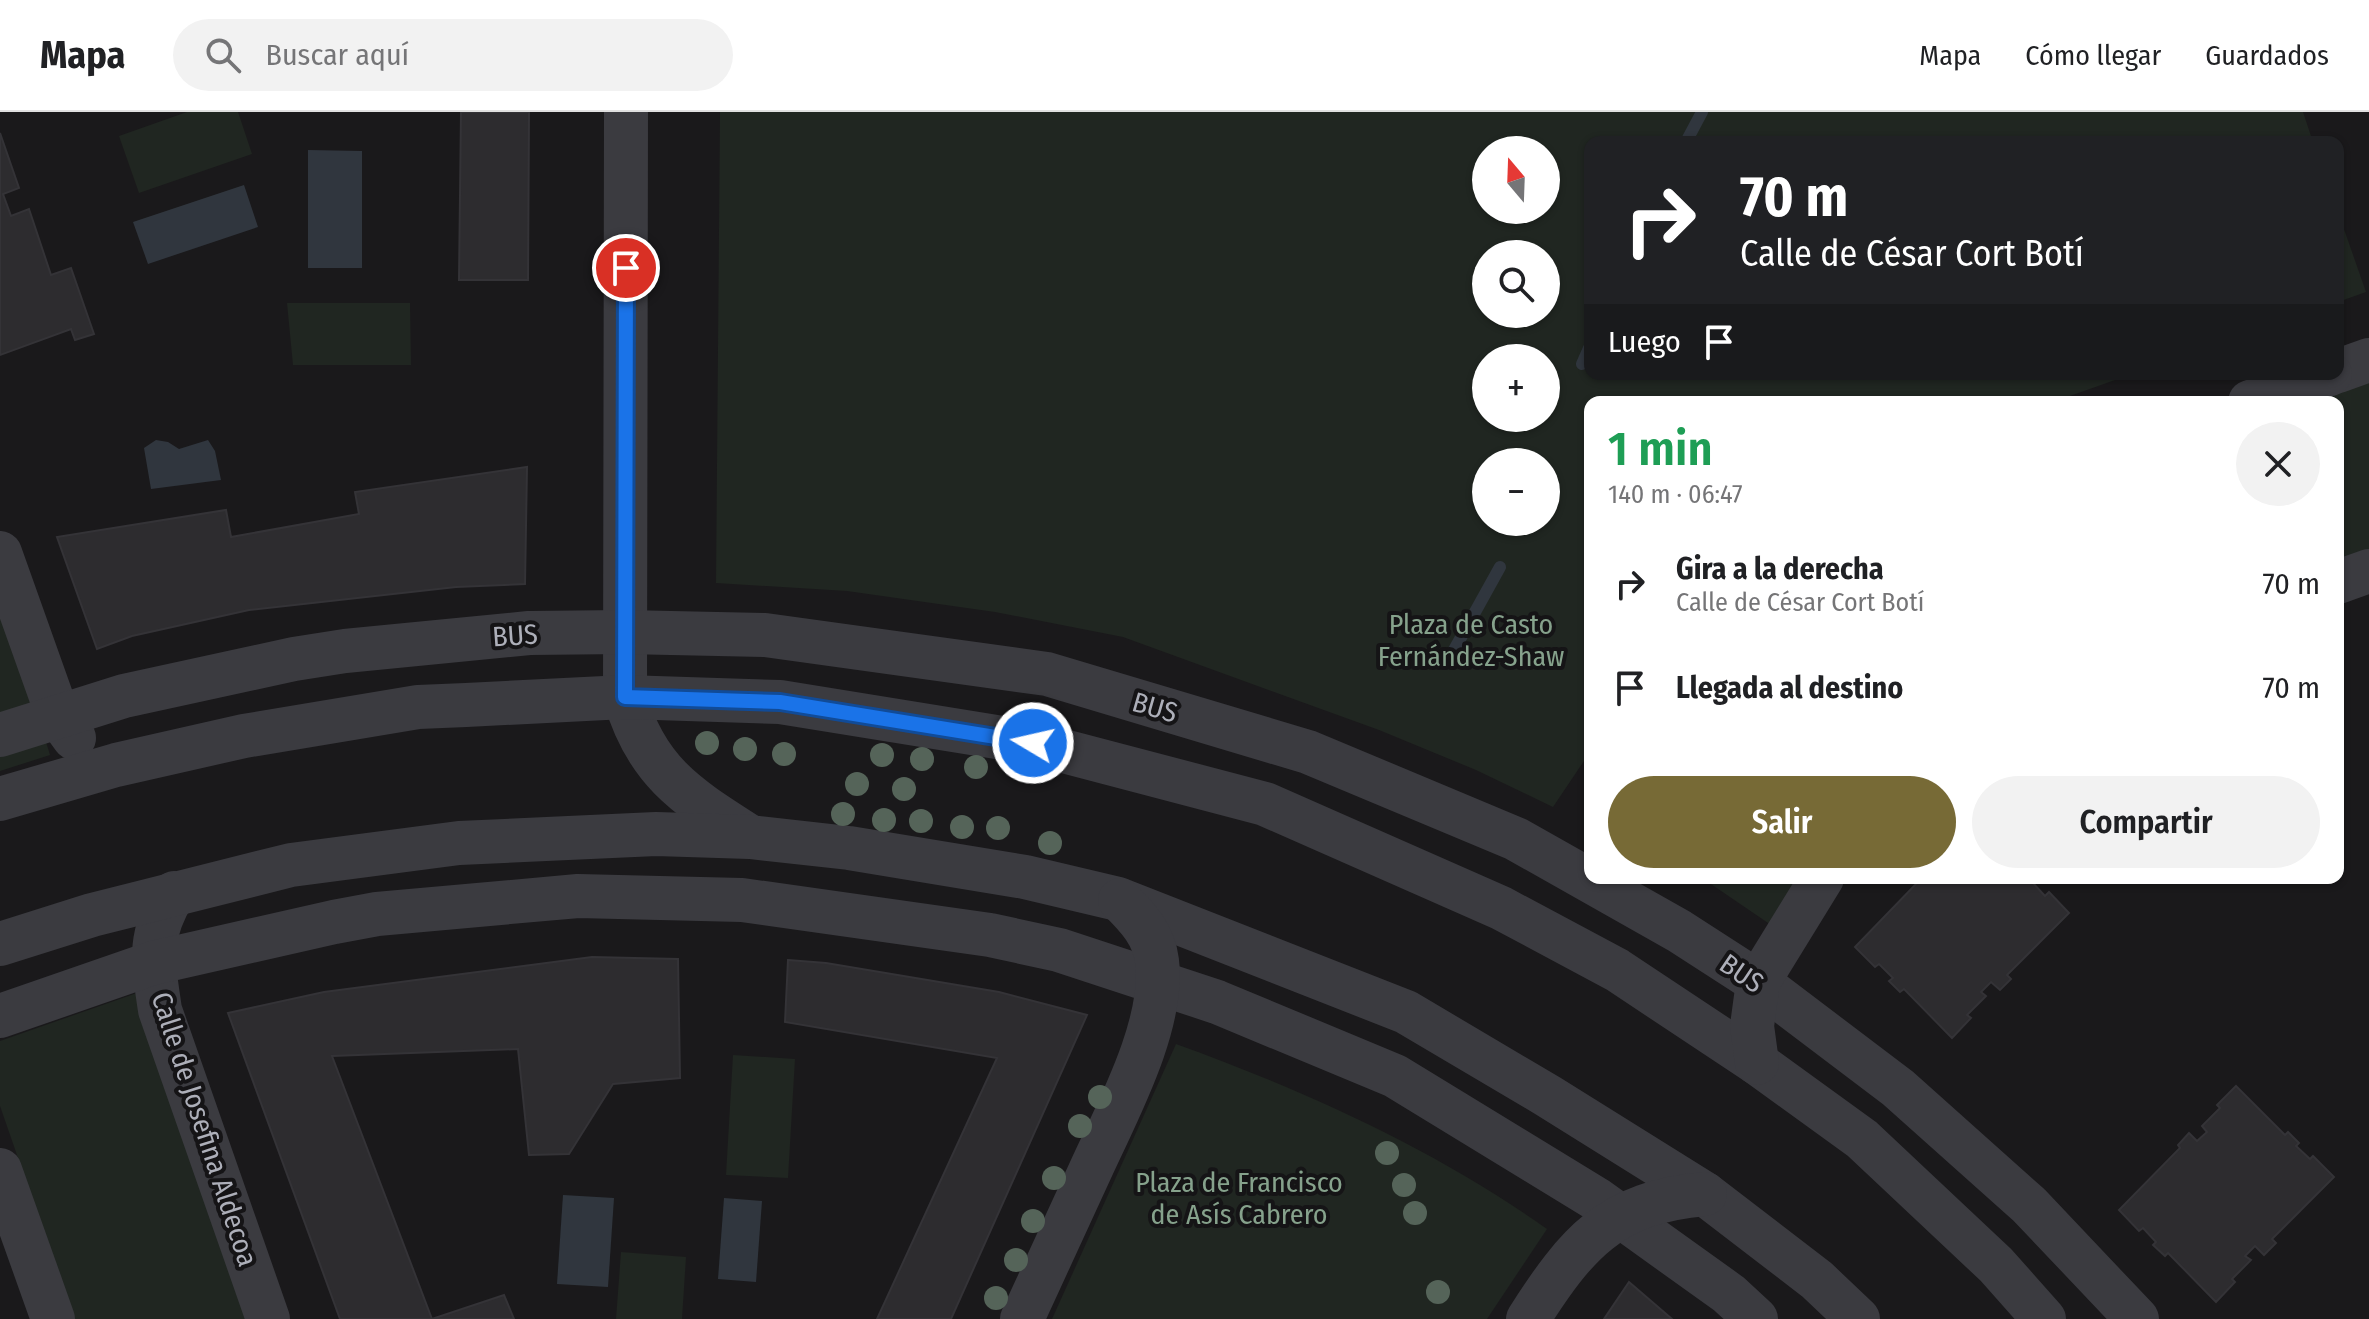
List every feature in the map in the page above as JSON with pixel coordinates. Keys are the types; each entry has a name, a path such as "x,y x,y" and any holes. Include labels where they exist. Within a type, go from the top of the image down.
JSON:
{"street":[{"path":"626,112 625,697 640,738 673,784 750,837"},
{"path":"2344,369 2369,360"},
{"path":"2267,396 2313,380"},
{"path":"0,553 58,716 74,738 116,765"},
{"path":"2344,580 2369,571"},
{"name":"BUS","path":"0,735 124,696 345,651 529,633 765,635 1047,674 1308,752 1580,864"},
{"path":"0,799 116,765 244,736 418,707 625,697 780,702 1033,743 1265,804 1501,908 1617,970 1757,1063 1862,1139 1996,1265 2044,1319"},
{"path":"0,944 92,915 291,865 459,843 656,834 750,837 849,848 1025,877 1118,899 1406,1012 1705,1194 1817,1280 1858,1319"},
{"path":"1501,908 1539,892 1580,864"},
{"name":"BUS","path":"1610,884 1758,982 1910,1099 2029,1205 2137,1319"},
{"path":"1757,1063 1752,1026 1758,982 1818,884"},
{"name":"Calle de Josefina Aldecoa","path":"174,893 159,918 155,936 153,963 160,1010 268,1319"},
{"path":"0,1016 153,963 377,914 578,896 742,900 990,935 1059,950 1217,1002 1395,1076 1622,1217 1729,1294 1756,1319"},
{"path":"1022,1319 1132,1078 1151,1021 1159,984 1153,940 1139,919 1118,899"},
{"path":"0,1170 53,1319"},
{"path":"1528,1319 1576,1250 1597,1231 1657,1200 1705,1194"}],"green space":[{"path":"187,112 238,112 252,154 139,193 119,136"},
{"name":"Plaza de Casto Fernández-Shaw","path":"720,112 2303,112 2311,136 1584,136 1584,380 2115,380 2070,396 1584,396 1584,761 1553,807 1476,770 1379,730 1123,637 995,612 847,591 716,583"},
{"path":"2344,229 2366,292 2344,300"},
{"path":"287,303 410,303 411,365 293,365"},
{"path":"2369,373 2369,556 2344,564 2344,396 2302,396"},
{"path":"0,611 33,706 0,717"},
{"path":"43,732 50,755 0,771 0,746"},
{"path":"1711,884 1803,884 1774,927"},
{"path":"137,993 251,1319 74,1319 0,1106 0,1041"},
{"name":"Plaza de Francisco de Asís Cabrero","path":"1176,1044 1273,1081 1368,1124 1460,1173 1547,1229 1487,1319 1052,1319"},
{"path":"733,1055 795,1059 788,1178 726,1175"},
{"path":"621,1252 686,1257 682,1319 616,1319"}],"shaded area":[{"path":"308,150 362,151 362,268 308,268"},
{"path":"244,185 258,227 148,264 133,222"},
{"path":"156,440 168,442 179,449 208,440 215,451 221,480 151,489 144,448"},
{"path":"563,1195 614,1198 608,1287 557,1284"},
{"path":"724,1198 762,1201 756,1282 718,1279"}],"building":[{"path":"461,112 529,112 528,280 459,280"},
{"path":"0,133 19,188 3,194 11,216 29,209 51,275 71,268 94,334 75,340 71,329 0,355"},
{"path":"527,467 525,584 456,587 249,610 132,636 97,649 57,537 226,510 231,537 359,514 355,492"},
{"path":"1916,884 2034,884 2045,896 2049,892 2069,913 2007,975 2011,979 2000,990 1991,982 1981,992 1986,996 1967,1015 1971,1018 1952,1038 1904,989 1900,992 1889,981 1893,978 1879,964 1875,967 1855,947"},
{"path":"592,957 678,959 680,1078 613,1084 569,1154 529,1155 518,1049 332,1056 432,1319 340,1319 228,1013 324,992"},
{"path":"788,960 826,963 999,992 1087,1015 951,1319 877,1319 997,1058 785,1022"},
{"path":"2236,1086 2285,1135 2288,1132 2299,1143 2296,1146 2310,1159 2313,1156 2334,1177 2272,1239 2276,1243 2264,1255 2255,1246 2245,1256 2251,1260 2232,1279 2235,1282 2216,1302 2168,1253 2165,1256 2153,1245 2156,1242 2143,1228 2139,1231 2119,1210 2180,1148 2178,1145 2189,1133 2197,1141 2207,1132 2202,1126"},
{"path":"1629,1282 1672,1319 1604,1319"},
{"path":"504,1295 514,1319 432,1319"}],"waterway":[{"path":"1689,136 1702,112"},
{"path":"1582,364 1584,360"},
{"path":"1454,650 1500,567"}],"route":[{"path":"626,268 625,697 780,702 1033,743"}]}
